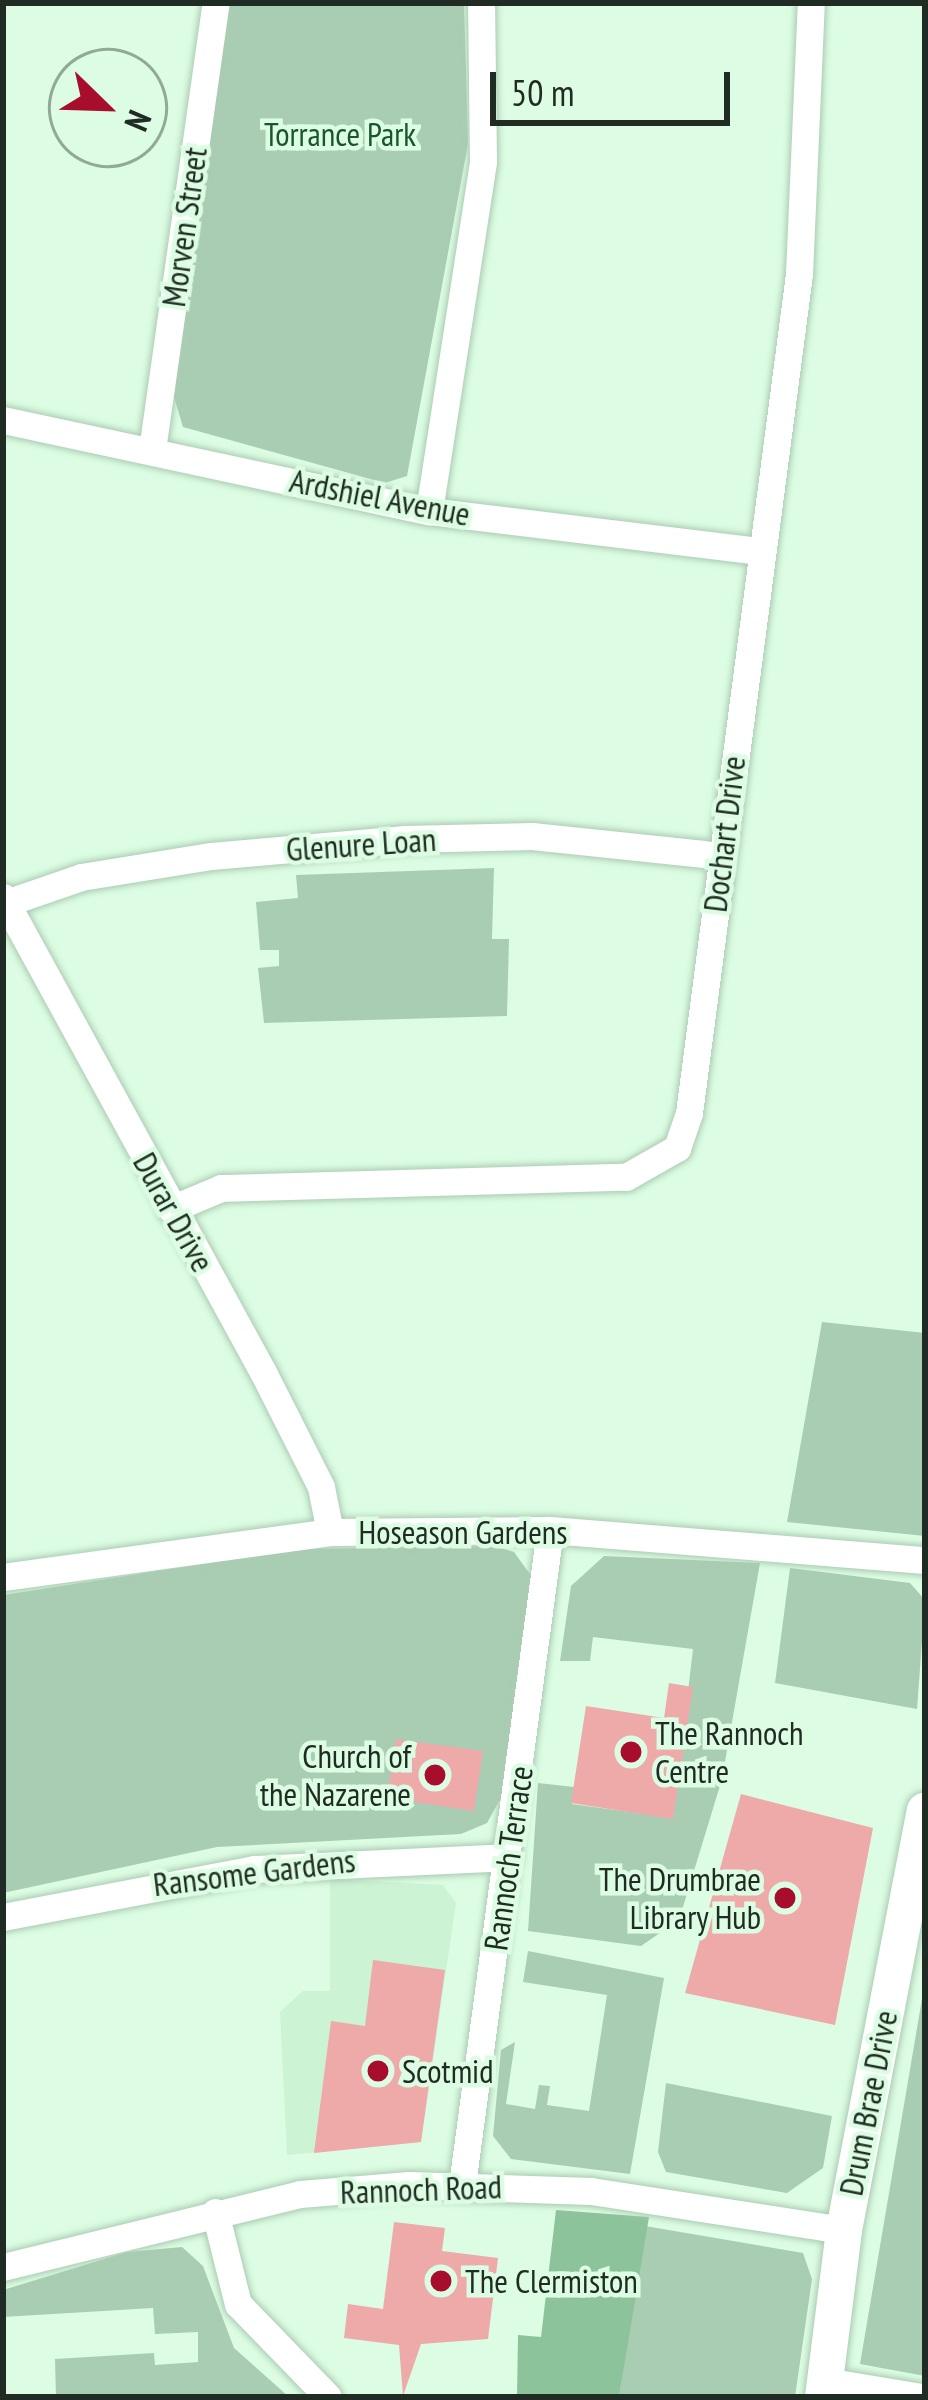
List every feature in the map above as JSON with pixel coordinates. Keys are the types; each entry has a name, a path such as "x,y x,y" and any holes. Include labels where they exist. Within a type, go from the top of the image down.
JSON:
{"street":[{"name":"Morven Street","path":"152,450 216,3"},
{"path":"429,511 483,161 481,3"},
{"name":"Dochart Drive","path":"171,1209 221,1188 626,1177 654,1165 676,1148 689,1113 799,274 811,3"},
{"name":"Ardshiel Avenue","path":"3,420 429,511 760,551"},
{"name":"Glenure Loan","path":"4,900 81,877 211,856 405,839 532,836 722,856"},
{"name":"Durar Drive","path":"4,900 321,1487 330,1532"},
{"name":"Hoseason Gardens","path":"3,1577 330,1532 550,1530 925,1560"},
{"name":"Rannoch Terrace","path":"462,2185 550,1530"},
{"name":"Drum Brae Drive","path":"824,2389 844,2230 925,1811"},
{"name":"Ransome Gardens","path":"3,1917 277,1866 508,1857"},
{"name":"Rannoch Road","path":"3,2267 300,2194 462,2185 609,2193 844,2230"},
{"path":"215,2212 238,2304 328,2397"},
{"path":"824,2389 907,2396"}],"shaded area":[{"path":"330,1879 443,1885 456,1903 421,2142 287,2155 280,2012 303,1991 330,1991"},
{"path":"556,2210 649,2217 619,2397 517,2397 518,2335 541,2337"}],"green space":[{"name":"Torrance Park","path":"229,3 464,3 468,144 407,476 385,483 183,427 174,397"},
{"path":"494,868 492,939 509,939 507,1016 264,1023 258,968 279,966 279,950 260,950 256,902 298,898 296,875"},
{"path":"822,1322 925,1333 925,1536 787,1522"},
{"path":"493,1546 514,1552 532,1577 502,1796 487,1823 461,1834 217,1847 3,1893 3,1595 300,1549"},
{"path":"604,1556 760,1563 722,1779 679,1920 641,1946 528,1931 538,1783 574,1787 572,1804 673,1818 693,1649 593,1637 590,1661 560,1661 571,1586"},
{"path":"790,1568 910,1583 925,1600 917,1709 775,1683"},
{"path":"528,1951 664,1978 630,2174 511,2159 493,2136 501,2050 515,2042 506,2104 535,2109 539,2085 550,2086 547,2105 589,2111 607,1995 523,1982"},
{"path":"925,1981 925,2376 860,2364"},
{"path":"666,2083 832,2116 823,2168 787,2193 666,2172 658,2152"},
{"path":"645,2226 803,2253 812,2279 795,2397 619,2397"},
{"path":"182,2247 203,2266 234,2348 289,2397 56,2397 55,2359 154,2353 155,2365 198,2362 198,2332 155,2334 153,2308 3,2317 3,2290 127,2252"}],"building":[{"name":"The Rannoch Centre","path":"669,1683 693,1687 673,1819 571,1803 586,1706 664,1718"},
{"name":"Church of the Nazarene","path":"396,1739 483,1751 474,1811 387,1798"},
{"name":"The Drumbrae Library Hub","path":"741,1794 873,1828 835,2025 685,1993"},
{"name":"Scotmid","path":"373,1960 445,1970 421,2142 314,2153 331,2021 365,2026"},
{"name":"The Clermiston","path":"394,2222 445,2228 442,2251 498,2258 488,2339 421,2344 403,2396 399,2345 344,2338 348,2304 383,2309"}],"place":[{"name":"The Rannoch Centre","path":"631,1752"},
{"name":"Church of the Nazarene","path":"435,1775"},
{"name":"The Drumbrae Library Hub","path":"785,1898"},
{"name":"Scotmid","path":"378,2071"},
{"name":"The Clermiston","path":"441,2281"}]}
